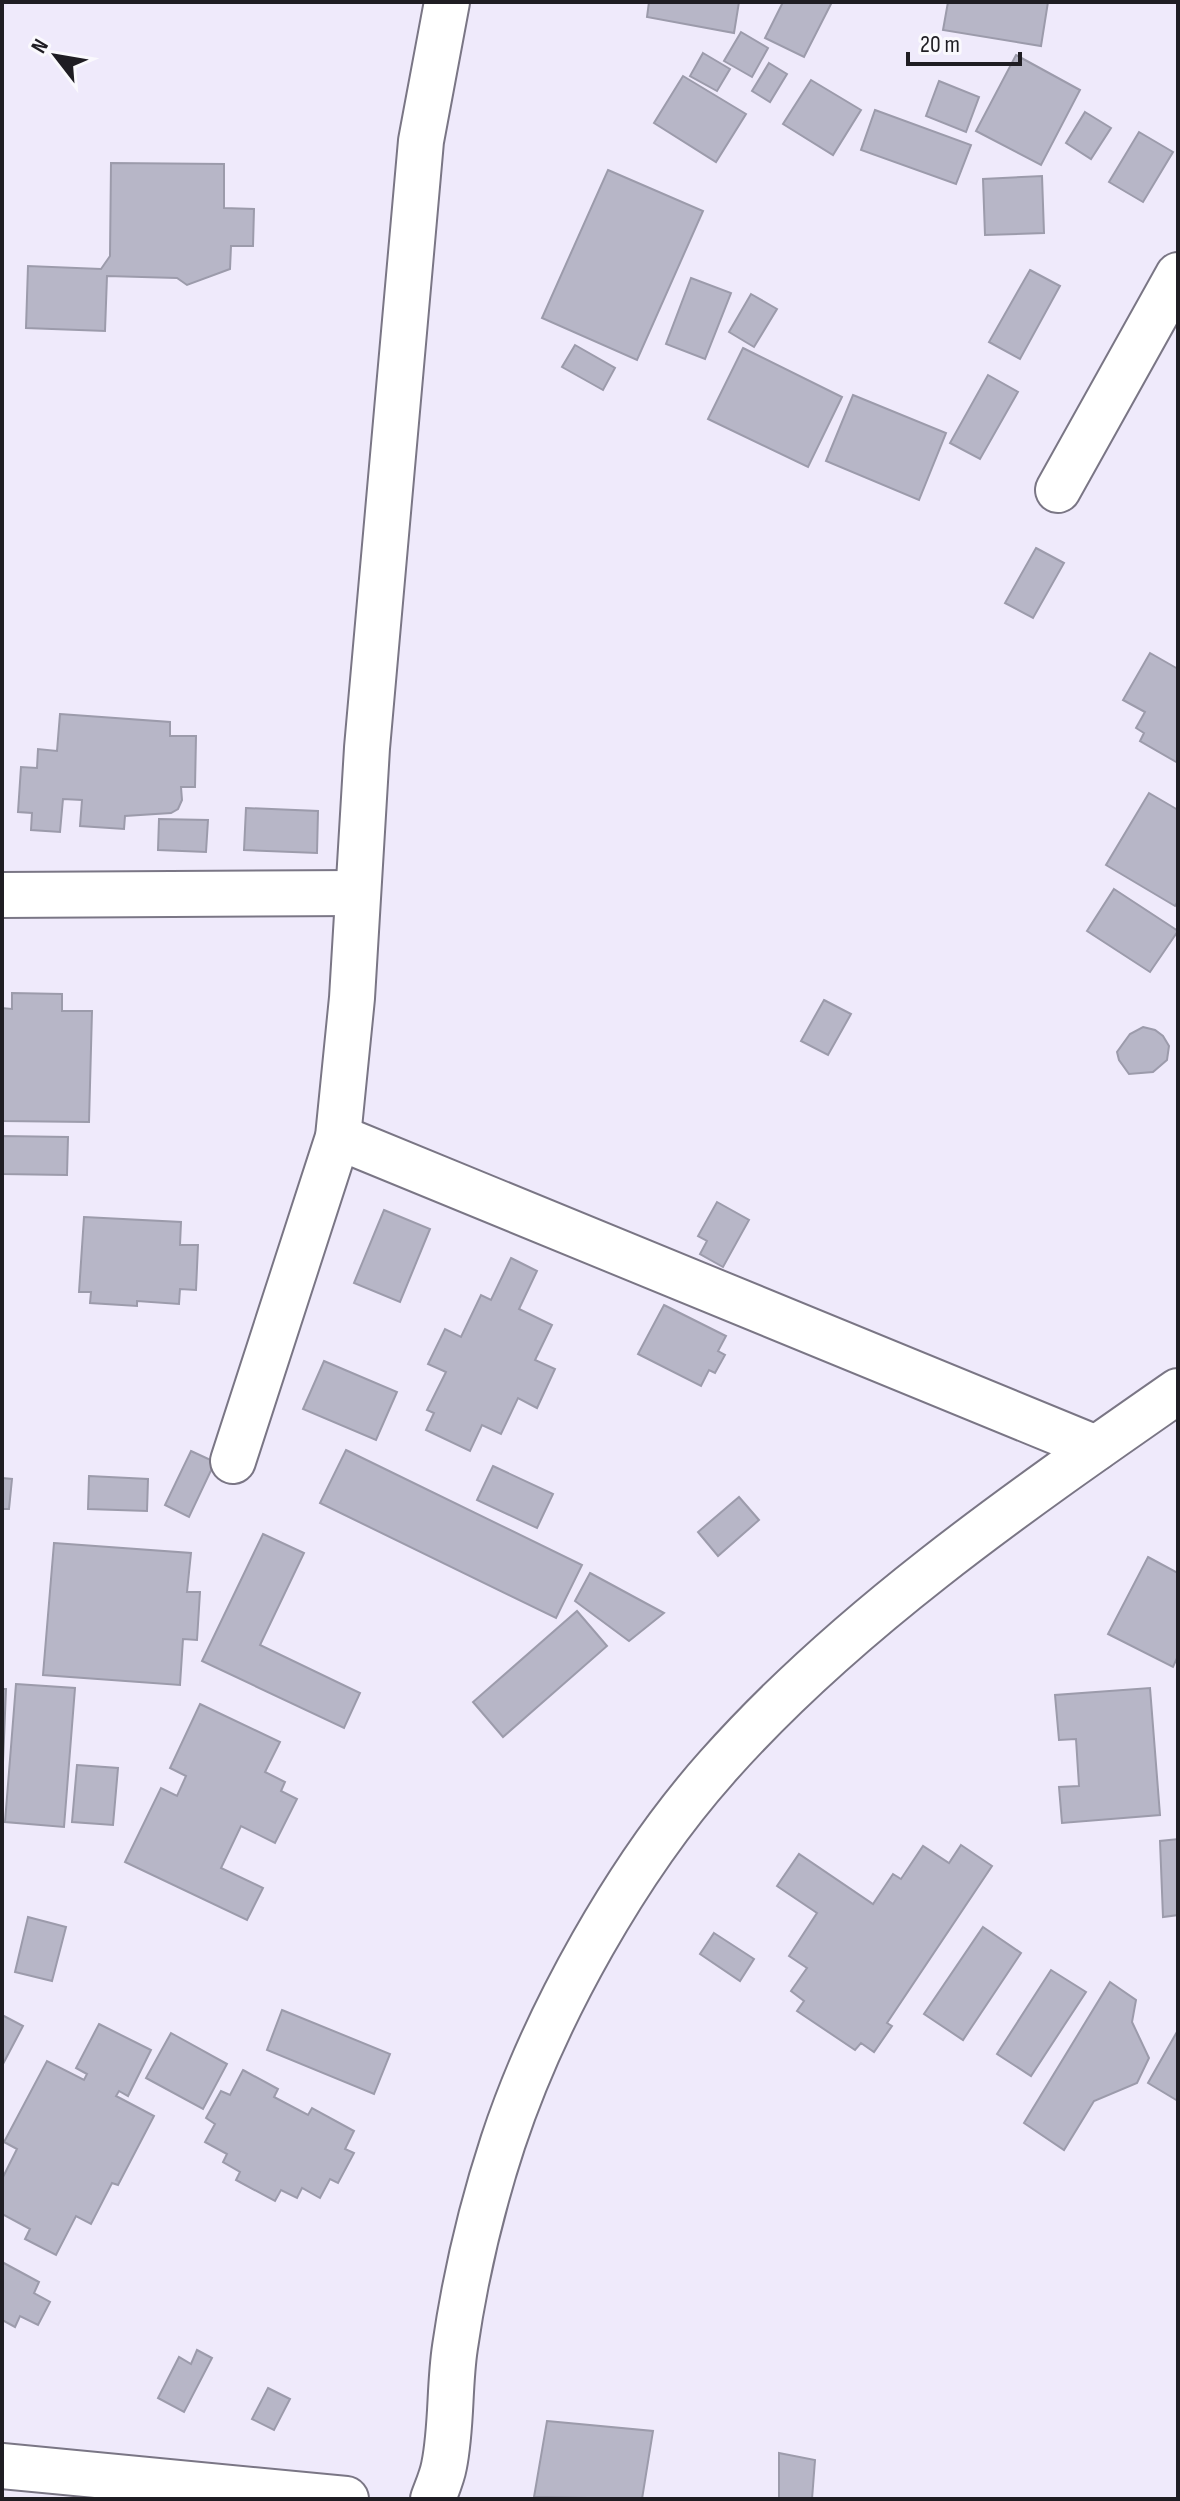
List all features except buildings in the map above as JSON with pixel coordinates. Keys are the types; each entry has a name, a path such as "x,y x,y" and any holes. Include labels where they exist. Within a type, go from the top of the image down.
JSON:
{"street":[{"path":"233,1461 338,1137 352,998 367,748 421,141 447,2"},
{"path":"1058,490 1178,275"},
{"path":"2,895 358,893"},
{"path":"338,1137 1096,1448"},
{"path":"433,2499 444,2466 454,2349 474,2244 503,2142 556,2015 659,1839 717,1767 853,1634 931,1571 1178,1391"},
{"path":"2,2466 346,2499"}]}
